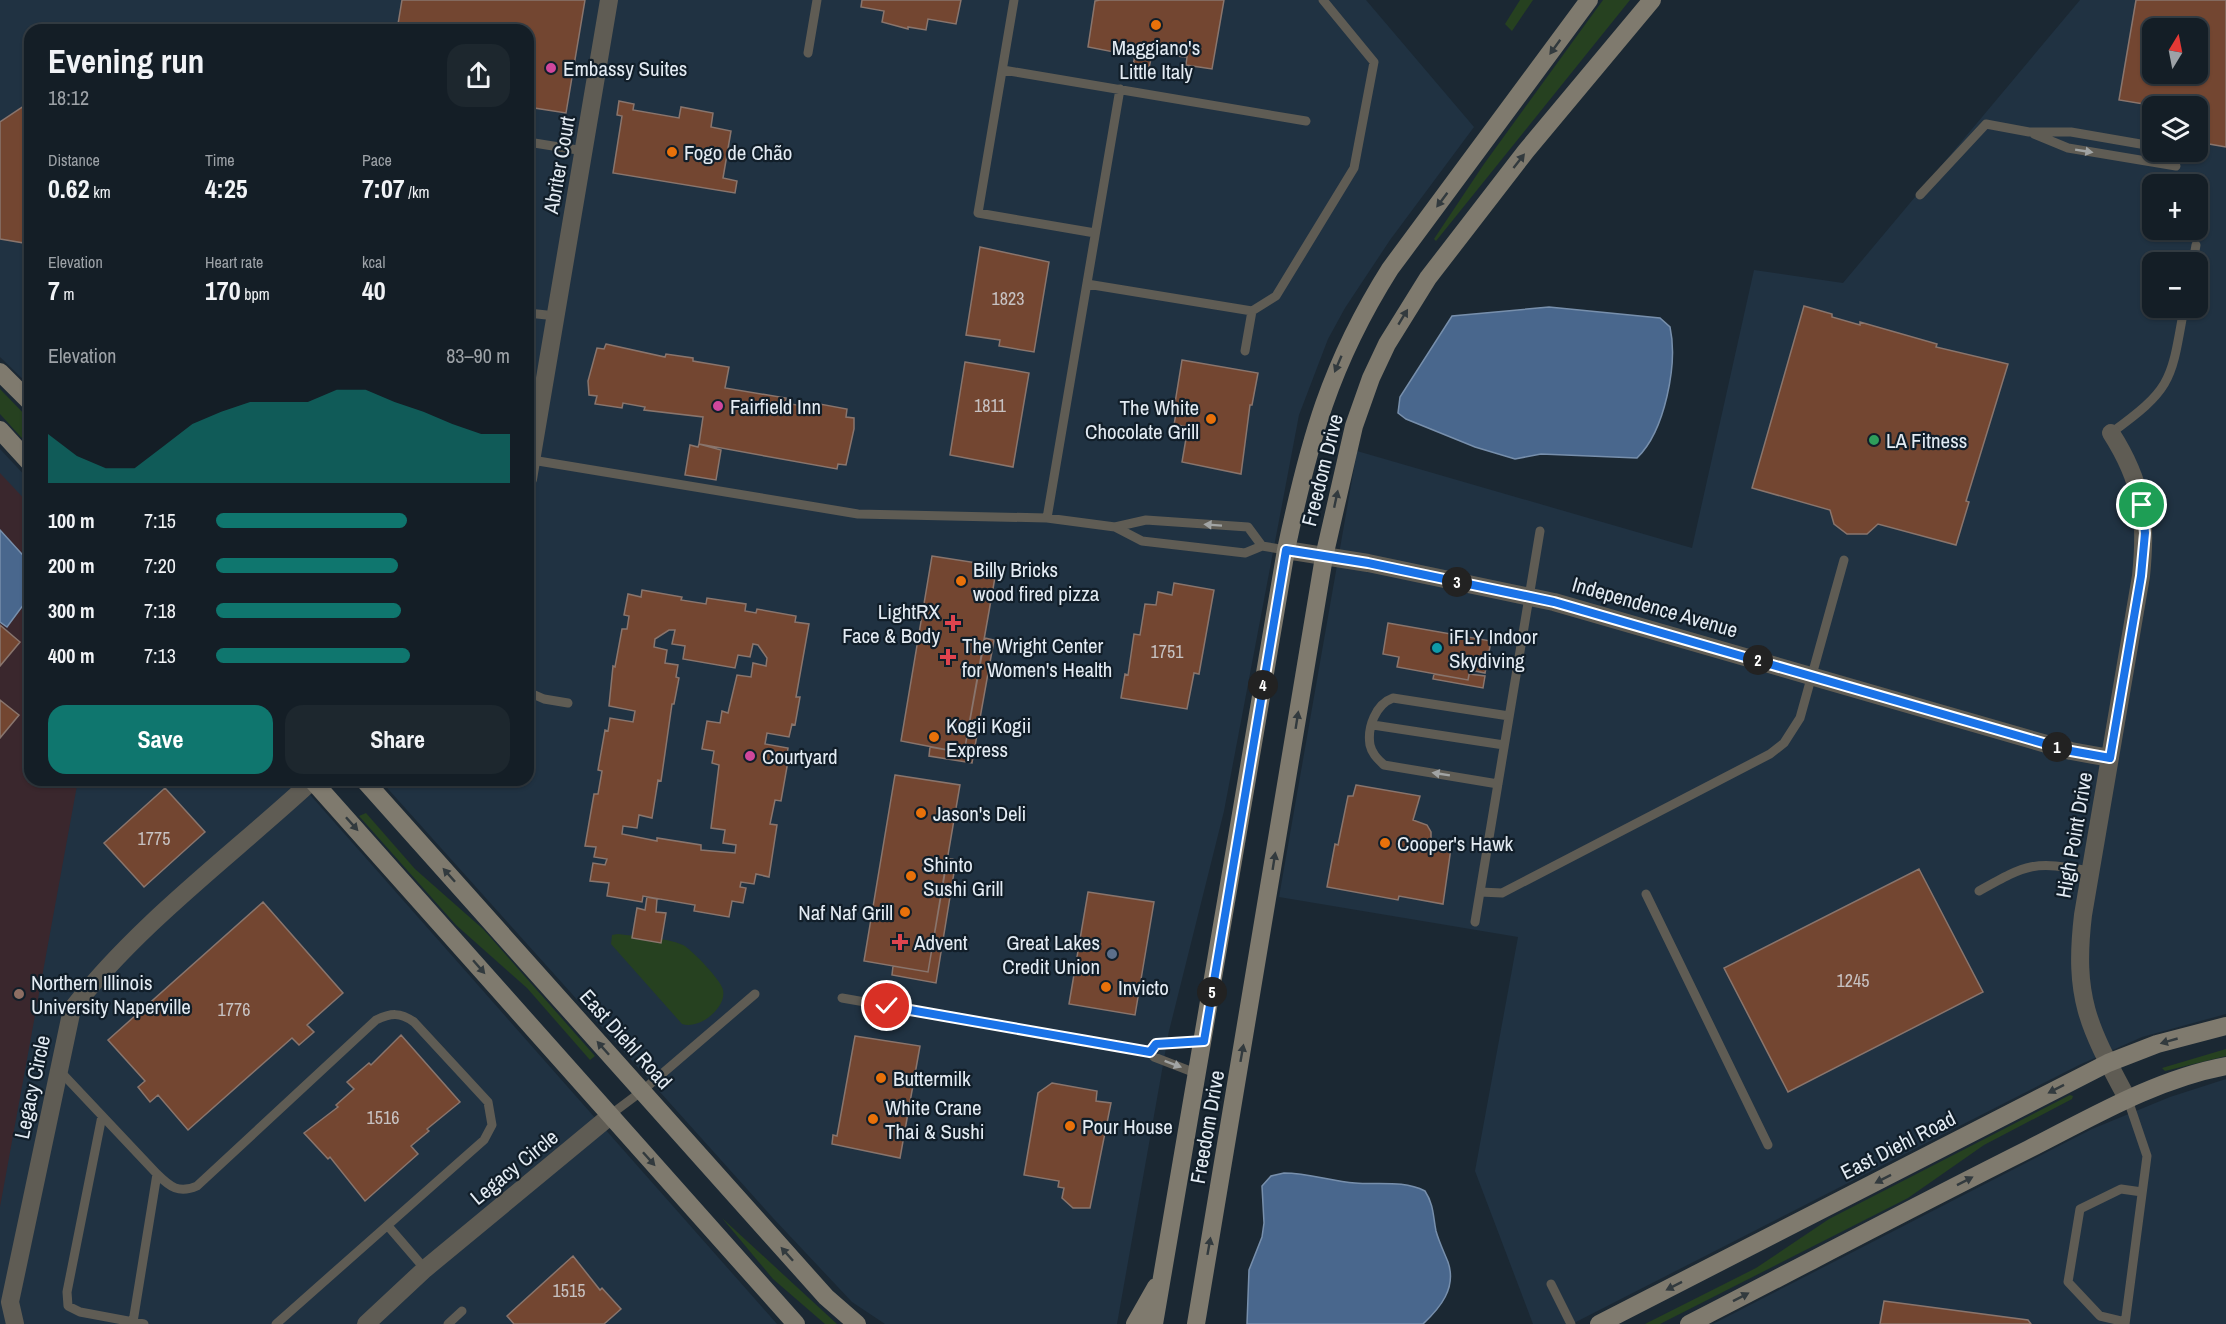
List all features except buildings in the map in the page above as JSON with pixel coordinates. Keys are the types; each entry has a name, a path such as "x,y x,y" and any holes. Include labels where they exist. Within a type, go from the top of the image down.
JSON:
{"street":[{"name":"Abriter Court","path":"534,448 609,0"},
{"name":"Freedom Drive","path":"1154,1324 1199,1074 1286,550 1310,444 1323,401 1365,309 1390,269 1589,0"},
{"name":"Freedom Drive","path":"1196,1324 1324,556 1354,426 1371,378 1406,312 1428,278 1519,160 1652,0"},
{"path":"0,372 24,396"},
{"path":"0,430 24,457"},
{"name":"High Point Drive","path":"2111,433 2124,453 2136,484 2145,533 2141,576 2090,871 2080,939 2079,971 2088,1020 2128,1100"},
{"name":"Independence Avenue","path":"1286,550 1529,597 1685,638 2071,751 2110,758"},
{"name":"Legacy Circle","path":"15,1324 10,1302 72,1009 91,984 164,911 306,786"},
{"path":"318,786 610,1116 783,1317 796,1324"},
{"name":"East Diehl Road","path":"369,786 826,1297 857,1324"},
{"name":"East Diehl Road","path":"1599,1324 2108,1063 2157,1044 2226,1026"},
{"path":"1689,1324 1913,1207 2128,1100 2171,1082 2226,1066"},
{"name":"Legacy Circle","path":"366,1324 425,1269 610,1116"},
{"path":"1135,1324 1163,1275"},
{"path":"1204,1280 1205,1324"}],"lane":[{"path":"808,53 817,0"},
{"path":"1014,0 978,213 1095,233"},
{"path":"1087,284 1252,311 1276,296 1357,159 1374,62 1323,0"},
{"path":"1003,70 1306,121"},
{"path":"1047,518 1120,89"},
{"path":"1920,195 1986,124 2029,132 2070,132 2142,144"},
{"path":"2029,132 2068,148 2176,166"},
{"path":"534,143 584,151"},
{"path":"2195,252 2196,245"},
{"path":"1245,351 1252,311"},
{"path":"534,314 556,316"},
{"path":"2111,433 2159,394 2170,378 2182,318"},
{"path":"534,460 858,514 1047,518 1115,527 1142,541 1245,553 1262,546 1286,550"},
{"path":"1115,527 1146,520 1248,527 1262,546"},
{"path":"1475,922 1540,531"},
{"path":"1480,892 1502,892 1770,754 1793,732 1800,718 1844,560"},
{"path":"534,695 544,699 568,703"},
{"path":"1498,784 1384,765 1374,756 1370,744 1373,725 1382,702 1393,698 1509,716"},
{"path":"1373,725 1504,745"},
{"path":"1979,891 2027,866 2047,864 2090,871"},
{"path":"1646,894 1768,1145"},
{"path":"610,1116 755,994"},
{"path":"842,998 1150,1052 1154,1057 1199,1074"},
{"path":"58,1069 171,1188 185,1191 197,1185 376,1020 389,1014 403,1014 414,1022 488,1102 492,1125 484,1140 276,1324"},
{"path":"1150,1052 1156,1044 1204,1041"},
{"path":"2128,1100 2147,1156 2125,1323 2100,1317 2068,1282 2080,1209 2121,1189 2142,1192"},
{"path":"102,1116 67,1292 68,1306 80,1312 144,1324"},
{"path":"133,1322 157,1174"},
{"path":"388,1226 425,1269"},
{"path":"1551,1284 1571,1324"},
{"path":"448,1324 462,1311"}],"shaded area":[{"path":"0,0 1366,0 1474,127 1390,240 1345,308 1328,339 1299,415 1224,811 1169,1031 1117,1324 885,1324 852,1302 773,1218 385,786 534,786 534,24 24,24 24,380 0,357"},
{"path":"2080,0 2226,0 2226,1014 2142,1037 2079,1065 1572,1324 1533,1324 1475,1171 1518,937 1279,897 1357,451 1692,548 1754,270 1843,283"},
{"path":"0,449 24,475 24,786 302,786 777,1324 0,1324"},
{"name":"Northern Illinois University Naperville","path":"0,473 24,499 24,786 77,786 0,1207"},
{"path":"2226,1079 2226,1324 1713,1324 2092,1129 2170,1097"}],"green space":[{"path":"1520,0 1533,0 1512,31 1505,24"},
{"path":"1603,0 1630,0 1436,241 1434,239 1484,164"},
{"path":"0,389 24,414 24,440 0,414"},
{"path":"366,813 415,869 483,929 595,1056 590,1060 527,988 456,925 359,816"},
{"path":"612,935 668,940 683,945 706,966 721,986 723,997 721,1004 703,1021 689,1025 682,1024 611,944"},
{"path":"2226,1049 2226,1056 2165,1071 2162,1068"},
{"path":"2070,1095 2073,1096 2072,1099 1984,1145 1908,1198 1660,1324 1645,1324 1756,1268 1829,1219"},
{"path":"722,1218 837,1324 825,1324 773,1279"}],"water":[{"path":"1549,307 1660,318 1670,327 1672,359 1667,396 1655,431 1637,458 1541,454 1515,459 1475,447 1406,419 1398,413 1400,397 1452,316"},
{"path":"0,530 24,556 24,604 7,627 0,622"},
{"path":"1284,1173 1355,1183 1408,1185 1425,1191 1432,1206 1437,1235 1448,1262 1450,1280 1449,1289 1441,1304 1423,1324 1247,1324 1249,1270 1262,1237 1264,1223 1262,1186 1271,1176"}],"place":[{"name":"Maggiano's Little Italy","path":"1156,25"},
{"name":"Embassy Suites","path":"551,68"},
{"name":"Fogo de Chão","path":"672,152"},
{"name":"Fairfield Inn","path":"718,406"},
{"name":"The White Chocolate Grill","path":"1211,419"},
{"name":"LA Fitness","path":"1874,440"},
{"name":"Billy Bricks wood fired pizza","path":"961,581"},
{"name":"LightRX Face & Body","path":"953,623"},
{"name":"iFLY Indoor Skydiving","path":"1437,648"},
{"name":"The Wright Center for Women's Health","path":"948,657"},
{"name":"Kogii Kogii Express","path":"934,737"},
{"name":"Courtyard","path":"750,756"},
{"name":"Jason's Deli","path":"921,813"},
{"name":"Cooper's Hawk","path":"1385,843"},
{"name":"Shinto Sushi Grill","path":"911,876"},
{"name":"Naf Naf Grill","path":"905,912"},
{"name":"Advent","path":"900,942"},
{"name":"Great Lakes Credit Union","path":"1112,954"},
{"name":"Invicto","path":"1106,987"},
{"name":"Northern Illinois University Naperville","path":"19,994"},
{"name":"Buttermilk","path":"881,1078"},
{"name":"White Crane Thai & Sushi","path":"873,1119"},
{"name":"Pour House","path":"1070,1126"}],"route":[{"path":"887,1006 1150,1052 1156,1044 1204,1041 1286,550 1368,563 1554,602 2081,754 2110,758 2141,576 2145,533 2142,505"}]}
